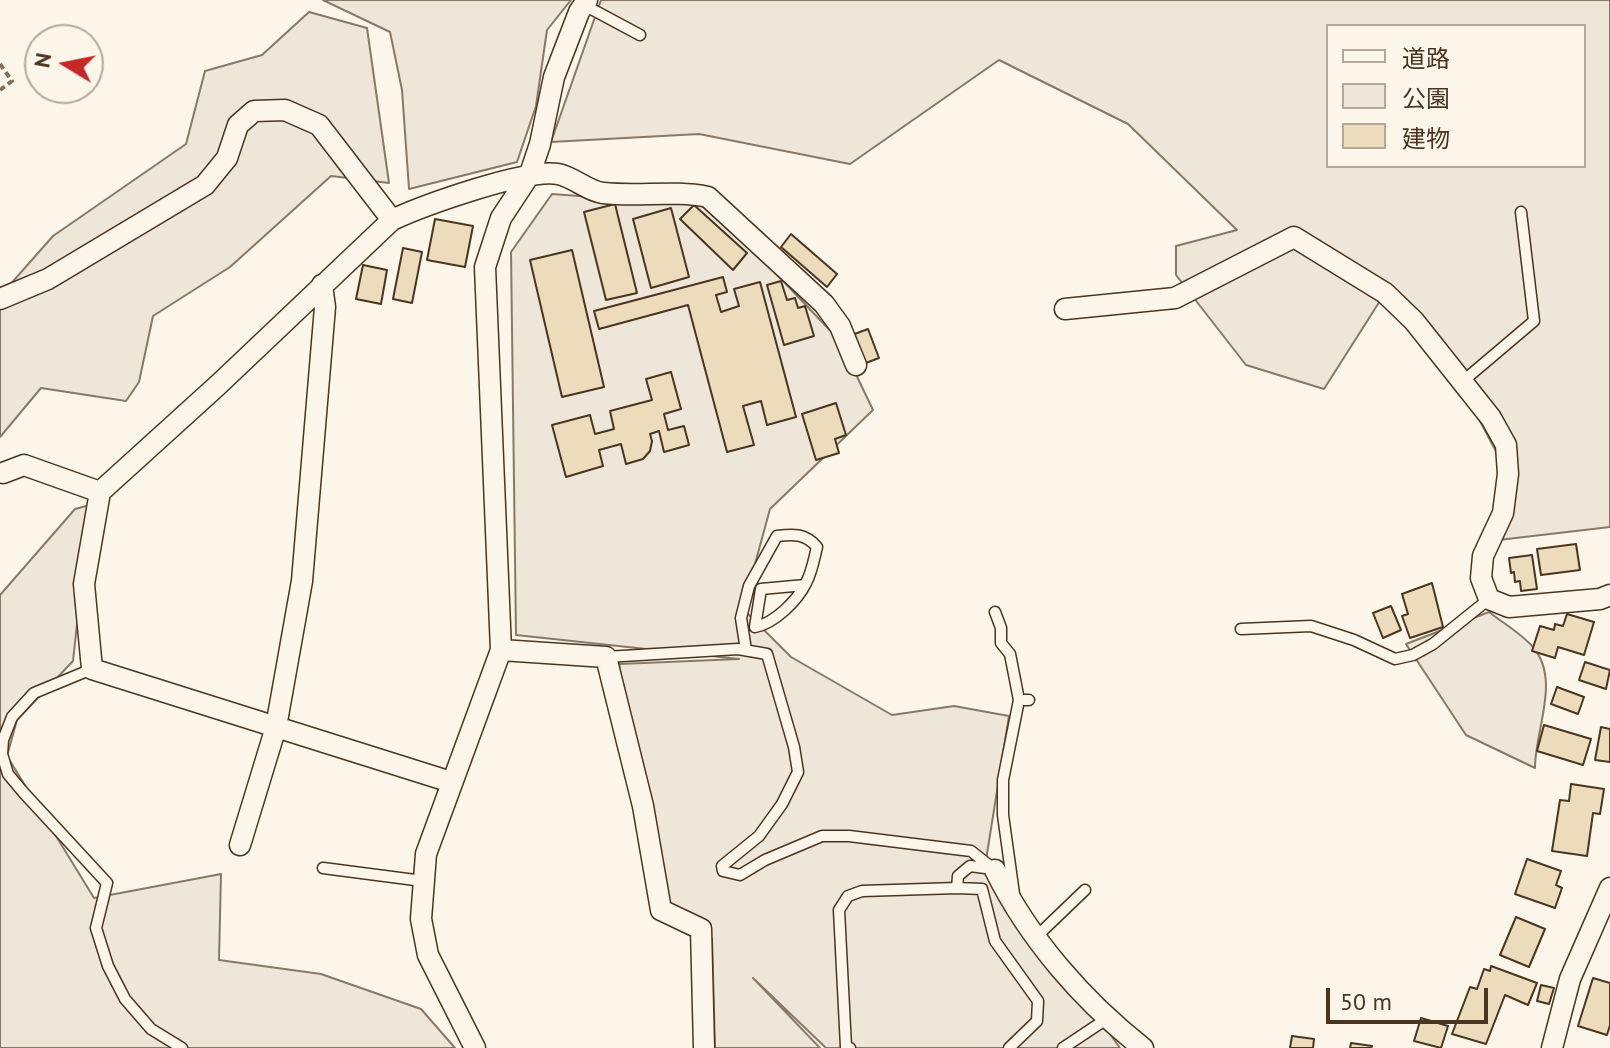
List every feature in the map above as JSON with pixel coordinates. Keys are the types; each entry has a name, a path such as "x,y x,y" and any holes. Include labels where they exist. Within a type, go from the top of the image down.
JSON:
{"street":[{"path":"475,1048 428,955 421,919 426,854 501,650 485,267 501,218 530,174 540,144 554,77 586,2"},
{"path":"0,299 48,279 205,185 227,158 238,125 254,111 285,110 319,125 392,220"},
{"path":"451,782 92,669 84,584 100,492 392,220 418,208 530,174 558,174 601,193 686,192 708,197 824,304 840,326 856,365"},
{"path":"1065,309 1175,298 1294,237 1385,293 1414,321 1491,418 1506,445 1508,474 1503,513 1483,556 1481,578 1489,599 1509,607 1600,599 1610,595"},
{"path":"240,845 276,727 302,581 325,307 322,285"},
{"path":"3,473 24,465 100,492"},
{"path":"501,650 606,657 643,806 661,910 701,929 704,1048"},
{"path":"995,870 1016,908 1052,960 1108,1018 1143,1048"},
{"path":"1552,1048 1570,979 1610,888"}],"lane":[{"path":"586,2 640,35"},
{"path":"1462,382 1534,321 1521,212"},
{"path":"746,650 741,618 749,586 777,536 793,534 809,538 817,547 805,585 768,624 755,627 761,589"},
{"path":"749,586 761,589 805,585"},
{"path":"1241,629 1311,626 1354,640 1395,659 1413,655 1433,644 1489,599"},
{"path":"995,612 1001,628 1001,643 1010,654 1024,700 1003,780 1003,815 1016,908"},
{"path":"606,657 746,650 767,654 794,747 798,772 782,804 759,836 722,866 723,871 740,875 765,860 822,836 849,836 971,851 995,870"},
{"path":"92,669 34,693 12,717 3,740 2,754 8,774 107,883 96,928 108,966 125,999 151,1029 182,1048"},
{"path":"957,888 958,876 970,866 995,870"},
{"path":"323,868 423,881"},
{"path":"850,1048 846,1047 839,910 848,896 862,891 957,888 982,889 995,941 1038,1001 1037,1021 1009,1048"},
{"path":"1036,937 1085,890"},
{"path":"1063,1048 1108,1018"}],"path":[{"path":"0,64 12,81 0,90"}],"green space":[{"path":"323,0 571,0 547,30 536,106 517,162 409,189 402,90 390,32"},
{"path":"601,0 1610,0 1610,527 1490,541 1508,474 1454,372 1385,293 1324,389 1246,365 1176,275 1176,246 1237,230 1128,124 999,60 850,164 699,134 551,142"},
{"path":"309,12 367,28 389,183 331,176 230,267 153,316 139,382 126,401 41,388 0,437 0,296 53,236 186,144 205,71 262,55"},
{"path":"552,194 701,205 767,264 840,341 873,410 770,509 749,586 740,606 791,657 892,715 954,706 1009,716 986,860 1120,1048 826,1048 753,978 820,1048 715,1048 712,939 701,929 661,910 619,664 739,659 516,635 511,252"},
{"path":"90,505 73,661 17,720 7,756 94,898 221,874 219,960 321,974 421,1009 455,1048 0,1048 0,595 75,509"},
{"path":"1489,612 1529,642 1541,660 1546,690 1535,768 1466,735 1406,644"}],"building":[{"path":"615,204 637,293 606,300 584,212"},
{"path":"694,205 747,253 733,270 680,219"},
{"path":"671,208 689,277 651,288 633,219"},
{"path":"435,219 473,226 465,267 427,260"},
{"path":"791,234 837,274 827,287 781,247"},
{"path":"403,248 422,252 412,303 393,299"},
{"path":"572,250 604,387 562,397 530,260"},
{"path":"363,265 387,270 381,304 356,299"},
{"path":"723,277 727,292 716,295 721,312 739,306 734,289 760,282 796,417 767,425 761,401 743,406 754,445 727,452 688,305 599,329 594,311"},
{"path":"781,281 787,300 795,298 798,308 805,306 814,336 784,345 767,285"},
{"path":"868,329 879,358 863,364 852,335"},
{"path":"671,372 681,409 664,414 668,430 684,426 689,445 664,452 659,431 650,434 650,451 643,459 626,464 621,444 599,450 603,466 566,477 552,425 590,415 595,434 614,429 610,411 652,400 646,379"},
{"path":"836,403 846,435 835,439 839,453 816,460 802,414"},
{"path":"1576,544 1580,570 1541,575 1537,549"},
{"path":"1532,555 1537,589 1521,591 1520,581 1515,582 1514,572 1511,573 1509,558"},
{"path":"1432,583 1443,627 1410,638 1402,616 1408,614 1402,594"},
{"path":"1391,606 1401,630 1383,638 1373,613"},
{"path":"1567,614 1594,622 1584,655 1558,647 1555,658 1532,651 1540,626 1554,630 1555,624 1563,626"},
{"path":"1585,662 1610,670 1606,689 1579,680"},
{"path":"1557,687 1584,697 1578,714 1551,704"},
{"path":"1544,725 1591,739 1583,765 1537,751"},
{"path":"1601,727 1610,729 1610,762 1595,760"},
{"path":"1571,784 1604,789 1600,814 1593,813 1587,856 1552,851 1560,800 1569,801"},
{"path":"1527,859 1561,871 1556,885 1562,888 1555,908 1515,894"},
{"path":"1516,917 1545,929 1529,967 1500,955"},
{"path":"1491,966 1537,983 1528,1005 1505,995 1486,1044 1452,1034 1470,987 1477,989 1484,969 1490,971"},
{"path":"1593,978 1610,983 1610,1025 1607,1035 1578,1026"},
{"path":"1541,985 1554,988 1549,1004 1537,1001"},
{"path":"1421,1018 1448,1026 1441,1048 1414,1041"},
{"path":"1292,1036 1314,1039 1313,1048 1290,1048"},
{"path":"1351,1043 1372,1046 1350,1048"}]}
